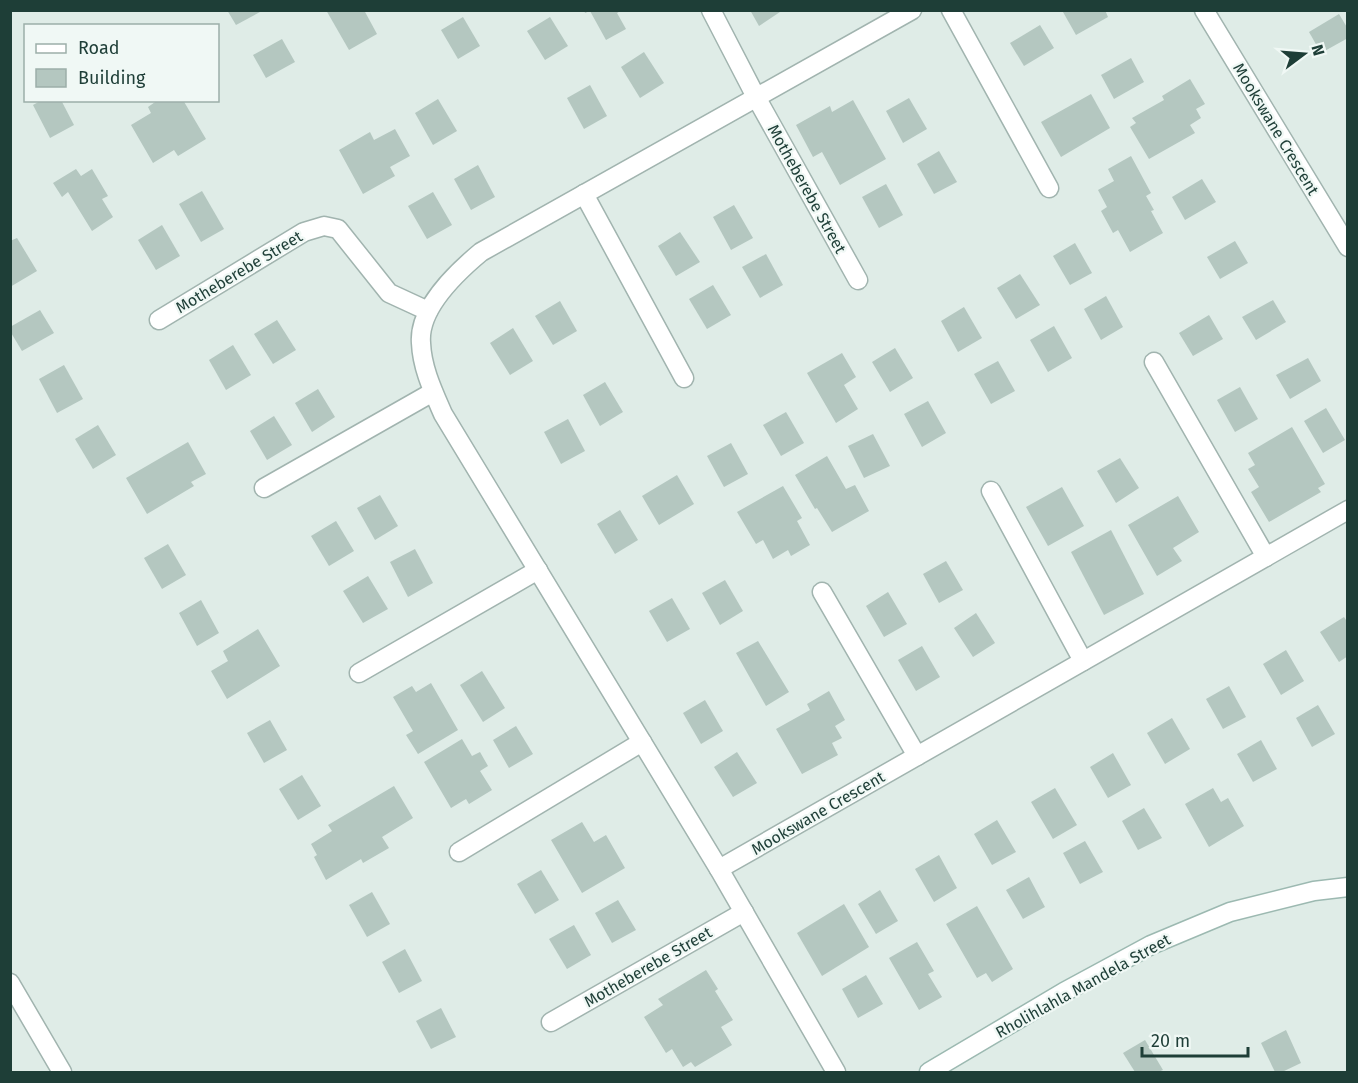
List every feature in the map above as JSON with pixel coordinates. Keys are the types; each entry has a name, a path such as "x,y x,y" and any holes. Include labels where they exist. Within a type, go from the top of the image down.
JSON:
{"street":[{"name":"Motheberebe Street","path":"711,10 756,97 858,280"},
{"path":"836,1072 719,869 443,414 427,376 420,341 428,311 451,277 481,252 912,10"},
{"path":"951,10 1049,188"},
{"name":"Mookswane Crescent","path":"1204,10 1347,247"},
{"path":"584,194 684,378"},
{"name":"Motheberebe Street","path":"159,320 303,232 324,226 338,229 389,293 428,311"},
{"path":"1154,362 1266,557"},
{"path":"264,488 433,392"},
{"path":"991,491 1083,661"},
{"name":"Mookswane Crescent","path":"719,869 1347,510"},
{"path":"359,673 538,570"},
{"path":"822,591 917,756"},
{"path":"459,852 642,742"},
{"name":"Rholihlahla Mandela Street","path":"930,1072 1064,992 1151,945 1230,912 1314,891 1347,887"},
{"name":"Motheberebe Street","path":"551,1022 744,912"},
{"path":"10,983 62,1072"}],"building":[{"path":"227,10 259,10 260,12 236,25"},
{"path":"326,10 364,10 377,34 349,50"},
{"path":"584,10 622,10 617,13 626,29 606,40 590,11 585,13"},
{"path":"750,10 783,10 759,26"},
{"path":"1065,10 1105,10 1108,17 1076,35 1063,12"},
{"path":"1339,14 1348,29 1348,38 1321,53 1309,32"},
{"path":"463,17 480,46 458,59 441,30"},
{"path":"550,17 568,46 545,60 527,31"},
{"path":"1040,25 1054,48 1024,66 1010,43"},
{"path":"282,39 295,62 266,78 253,55"},
{"path":"644,52 664,83 640,98 621,67"},
{"path":"1131,58 1144,82 1114,99 1101,75"},
{"path":"1190,79 1205,104 1196,109 1201,118 1190,125 1195,133 1149,159 1130,127 1136,123 1132,118 1164,100 1162,96"},
{"path":"590,85 607,116 584,129 567,98"},
{"path":"1091,94 1110,128 1061,157 1041,122"},
{"path":"909,98 927,129 903,143 886,111"},
{"path":"438,99 457,131 433,145 415,113"},
{"path":"853,100 886,159 840,185 822,152 813,157 796,125 830,106 832,112"},
{"path":"38,102 62,102 74,125 50,138 33,105"},
{"path":"155,102 184,102 206,139 178,156 174,150 153,163 131,125 151,113 148,107"},
{"path":"395,129 410,156 390,167 395,176 363,194 339,150 370,132 374,140"},
{"path":"939,151 957,182 934,194 917,164"},
{"path":"1131,156 1151,193 1146,196 1163,233 1130,252 1118,230 1113,233 1101,211 1107,207 1098,190 1114,181 1108,169"},
{"path":"478,165 495,197 471,210 454,179"},
{"path":"76,169 81,176 92,169 108,196 102,199 113,217 92,231 68,192 62,197 53,183"},
{"path":"1202,179 1216,202 1185,220 1172,197"},
{"path":"886,184 903,215 879,228 862,197"},
{"path":"202,191 224,229 201,242 179,204"},
{"path":"433,192 452,225 427,239 408,206"},
{"path":"734,205 753,238 731,250 713,217"},
{"path":"162,225 180,256 156,270 138,240"},
{"path":"680,232 700,262 676,276 658,246"},
{"path":"17,238 37,271 10,287 10,241"},
{"path":"1235,241 1248,263 1220,279 1207,257"},
{"path":"1075,243 1092,273 1070,285 1053,256"},
{"path":"766,254 783,285 760,298 742,267"},
{"path":"1020,274 1040,305 1016,319 997,288"},
{"path":"713,285 731,315 707,329 689,299"},
{"path":"1106,296 1123,327 1101,340 1084,309"},
{"path":"1273,300 1286,322 1256,340 1242,317"},
{"path":"560,301 577,331 553,345 535,316"},
{"path":"964,307 982,338 958,352 941,321"},
{"path":"40,310 54,333 22,351 10,327"},
{"path":"1209,315 1223,339 1193,356 1179,333"},
{"path":"277,320 296,350 273,364 254,334"},
{"path":"1054,326 1072,358 1048,372 1030,340"},
{"path":"513,328 533,361 510,375 490,343"},
{"path":"233,345 251,375 226,390 209,360"},
{"path":"895,348 913,378 890,392 872,362"},
{"path":"842,353 856,377 844,385 858,409 836,423 807,373"},
{"path":"1308,358 1321,381 1290,399 1276,375"},
{"path":"998,361 1015,391 991,404 974,374"},
{"path":"64,365 83,399 57,413 39,379"},
{"path":"605,382 623,412 600,426 583,395"},
{"path":"1240,387 1258,419 1235,432 1217,400"},
{"path":"318,389 335,417 312,432 295,403"},
{"path":"928,401 946,433 922,447 904,414"},
{"path":"1326,408 1345,440 1323,453 1304,421"},
{"path":"786,412 804,443 781,456 763,425"},
{"path":"274,416 292,445 267,460 250,431"},
{"path":"568,419 585,451 561,464 544,432"},
{"path":"98,425 116,455 93,469 75,439"},
{"path":"1292,427 1325,484 1318,488 1321,492 1269,522 1251,492 1259,487 1248,469 1255,465 1248,453"},
{"path":"873,434 890,466 864,478 848,446"},
{"path":"188,442 206,474 191,482 194,486 147,514 126,478"},
{"path":"731,443 748,474 724,487 707,456"},
{"path":"827,456 846,489 855,485 869,511 832,532 795,475"},
{"path":"1120,458 1139,488 1116,503 1097,471"},
{"path":"677,475 694,504 659,525 642,496"},
{"path":"783,486 802,518 797,521 810,545 791,556 788,550 773,559 763,540 756,544 737,512"},
{"path":"1062,487 1084,526 1048,546 1026,507"},
{"path":"380,495 398,526 375,540 357,508"},
{"path":"1178,496 1199,532 1173,548 1182,561 1157,576 1128,525"},
{"path":"620,510 638,540 615,554 597,524"},
{"path":"336,521 354,551 329,566 311,536"},
{"path":"1111,530 1144,594 1104,615 1071,552"},
{"path":"168,544 186,575 162,589 144,558"},
{"path":"415,549 433,583 408,597 390,562"},
{"path":"946,561 963,590 939,603 923,574"},
{"path":"368,576 388,609 363,623 343,591"},
{"path":"725,580 743,611 720,625 702,593"},
{"path":"888,592 907,624 884,637 866,606"},
{"path":"672,598 690,629 667,642 649,611"},
{"path":"201,600 219,633 197,646 179,613"},
{"path":"976,613 995,643 973,657 954,628"},
{"path":"1344,617 1348,623 1348,656 1339,662 1320,632"},
{"path":"258,629 280,666 227,699 211,671 228,661 223,651"},
{"path":"758,641 789,692 766,706 736,653"},
{"path":"922,646 940,677 916,691 898,660"},
{"path":"1286,650 1304,681 1281,695 1263,664"},
{"path":"482,671 505,708 483,722 460,685"},
{"path":"431,683 458,730 418,754 406,735 413,731 393,697 412,686 416,692"},
{"path":"1229,686 1246,717 1223,729 1206,699"},
{"path":"829,691 845,720 835,726 842,738 832,743 838,755 802,774 776,729 810,710 807,704"},
{"path":"705,700 723,731 701,744 683,713"},
{"path":"1318,705 1335,734 1312,747 1296,718"},
{"path":"1172,718 1190,749 1165,764 1147,733"},
{"path":"270,720 287,750 264,763 247,733"},
{"path":"516,726 533,754 509,768 493,740"},
{"path":"462,739 472,756 480,752 488,766 480,771 492,790 469,804 466,799 451,808 424,762"},
{"path":"1261,740 1277,769 1253,782 1237,754"},
{"path":"737,752 757,783 733,797 714,767"},
{"path":"1113,753 1131,785 1108,798 1090,767"},
{"path":"302,775 321,806 298,820 279,789"},
{"path":"394,786 413,818 382,837 389,848 363,863 361,859 326,880 314,857 317,855 311,844 332,831 328,825"},
{"path":"1055,788 1077,825 1053,839 1031,802"},
{"path":"1213,788 1221,802 1228,798 1244,826 1209,847 1185,804"},
{"path":"1144,808 1162,838 1138,850 1122,821"},
{"path":"997,820 1016,852 992,865 974,834"},
{"path":"582,822 594,842 606,835 625,868 582,893 551,840"},
{"path":"1085,841 1103,872 1080,884 1063,853"},
{"path":"939,855 957,888 934,902 915,869"},
{"path":"541,870 559,900 535,914 517,884"},
{"path":"1029,877 1045,907 1023,919 1006,890"},
{"path":"880,890 898,921 876,934 858,904"},
{"path":"372,892 390,924 367,937 349,905"},
{"path":"618,900 636,930 612,943 595,913"},
{"path":"844,904 869,947 822,976 797,933"},
{"path":"977,906 1013,969 992,982 986,973 977,978 946,924"},
{"path":"574,925 591,955 567,969 549,939"},
{"path":"917,942 934,971 928,974 942,997 919,1010 889,958"},
{"path":"405,949 422,981 399,993 382,962"},
{"path":"706,970 718,989 715,991 733,1020 721,1027 732,1045 695,1067 691,1062 683,1067 672,1049 666,1053 644,1017 663,1005 658,999"},
{"path":"866,975 883,1004 858,1018 842,989"},
{"path":"441,1008 456,1037 431,1049 416,1021"},
{"path":"1286,1030 1301,1063 1282,1072 1275,1072 1261,1043"},
{"path":"1145,1040 1163,1070 1135,1072 1123,1053"}]}
